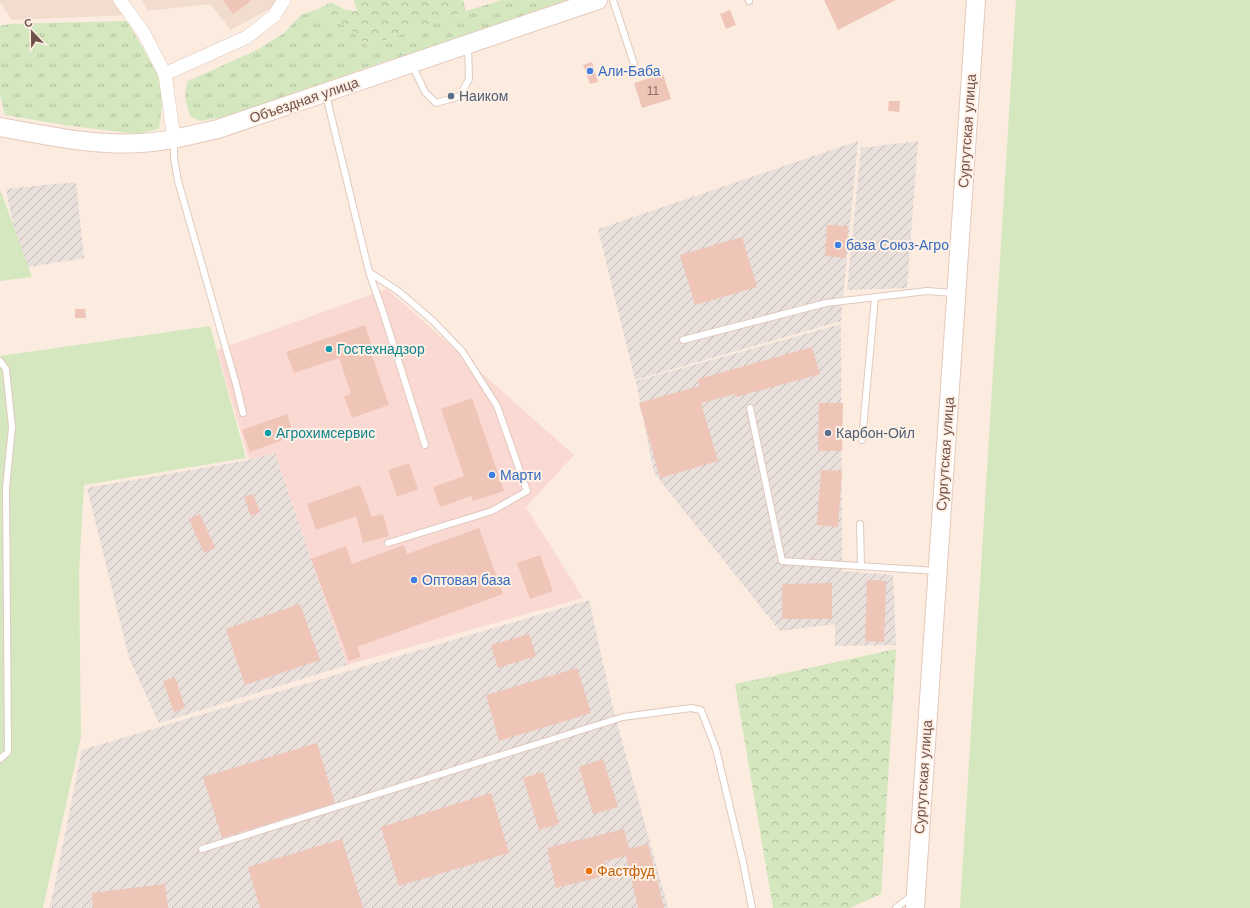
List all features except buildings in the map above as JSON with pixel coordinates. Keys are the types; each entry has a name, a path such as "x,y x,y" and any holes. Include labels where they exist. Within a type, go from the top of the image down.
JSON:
{"street":[{"path":"120,0 143,32 165,74 174,139"},
{"name":"Объездная улица","path":"0,127 80,142 140,143 174,139 218,129 598,0"},
{"name":"Сургутская улица","path":"915,900 976,0"},
{"path":"165,74 246,37 274,16 285,2"}],"lane":[{"path":"613,0 634,64"},
{"path":"411,64 426,92 436,103 460,96 469,79 468,44"},
{"path":"326,93 368,272 383,312 425,445"},
{"path":"174,139 174,158 178,181 236,384 242,413"},
{"path":"368,272 404,296 433,321 462,351 497,406 527,491 492,511 388,543"},
{"path":"683,340 826,303 927,291 956,293"},
{"path":"862,440 875,297"},
{"path":"0,361 6,369 12,427 6,488 8,752 0,759"},
{"path":"750,408 782,561 937,571"},
{"path":"860,524 861,566"},
{"path":"202,849 623,717 691,708 701,710 716,749 743,862 752,908"},
{"path":"896,908 915,900"}],"shaded area":[{"path":"0,0 116,0 128,15 12,20"},
{"path":"141,0 284,1 231,30 210,4 148,11"},
{"path":"858,141 841,321 635,380 598,229"},
{"path":"918,141 907,288 847,290 861,148"},
{"path":"76,182 84,258 22,268 6,189"},
{"path":"387,289 574,455 526,507 583,598 347,665 275,453 249,460 217,350"},
{"path":"841,324 842,571 893,575 896,645 835,646 835,624 780,631 654,473 636,381"},
{"path":"275,453 347,665 159,723 129,658 87,488 249,460"},
{"path":"589,600 613,708 668,908 50,908 82,750"}],"green space":[{"path":"354,0 463,0 466,11 368,46 347,26 321,18 318,9 331,2 345,10 357,11"},
{"path":"502,0 570,0 476,33 386,61 229,116 200,121 191,117 187,107 185,95 188,81 257,50 284,33 301,15 318,9 321,18 347,26 368,46 466,11"},
{"path":"1016,0 1250,0 1250,908 960,908"},
{"path":"127,21 157,73 163,97 159,129 137,134 64,125 5,115 0,95 0,26 9,24"},
{"path":"0,189 32,277 0,281"},
{"path":"210,326 246,458 84,485 79,571 81,737 43,908 0,908 0,356"},
{"path":"896,649 881,894 850,908 773,908 735,684"}],"place":[{"name":"Али-Баба","path":"590,71"},
{"name":"Наиком","path":"451,96"},
{"name":"база Союз-Агро","path":"838,245"},
{"name":"Гостехнадзор","path":"329,349"},
{"name":"Агрохимсервис","path":"268,433"},
{"name":"Карбон-Ойл","path":"828,433"},
{"name":"Марти","path":"492,475"},
{"name":"Оптовая база","path":"414,580"},
{"name":"Фастфуд","path":"589,871"}]}
